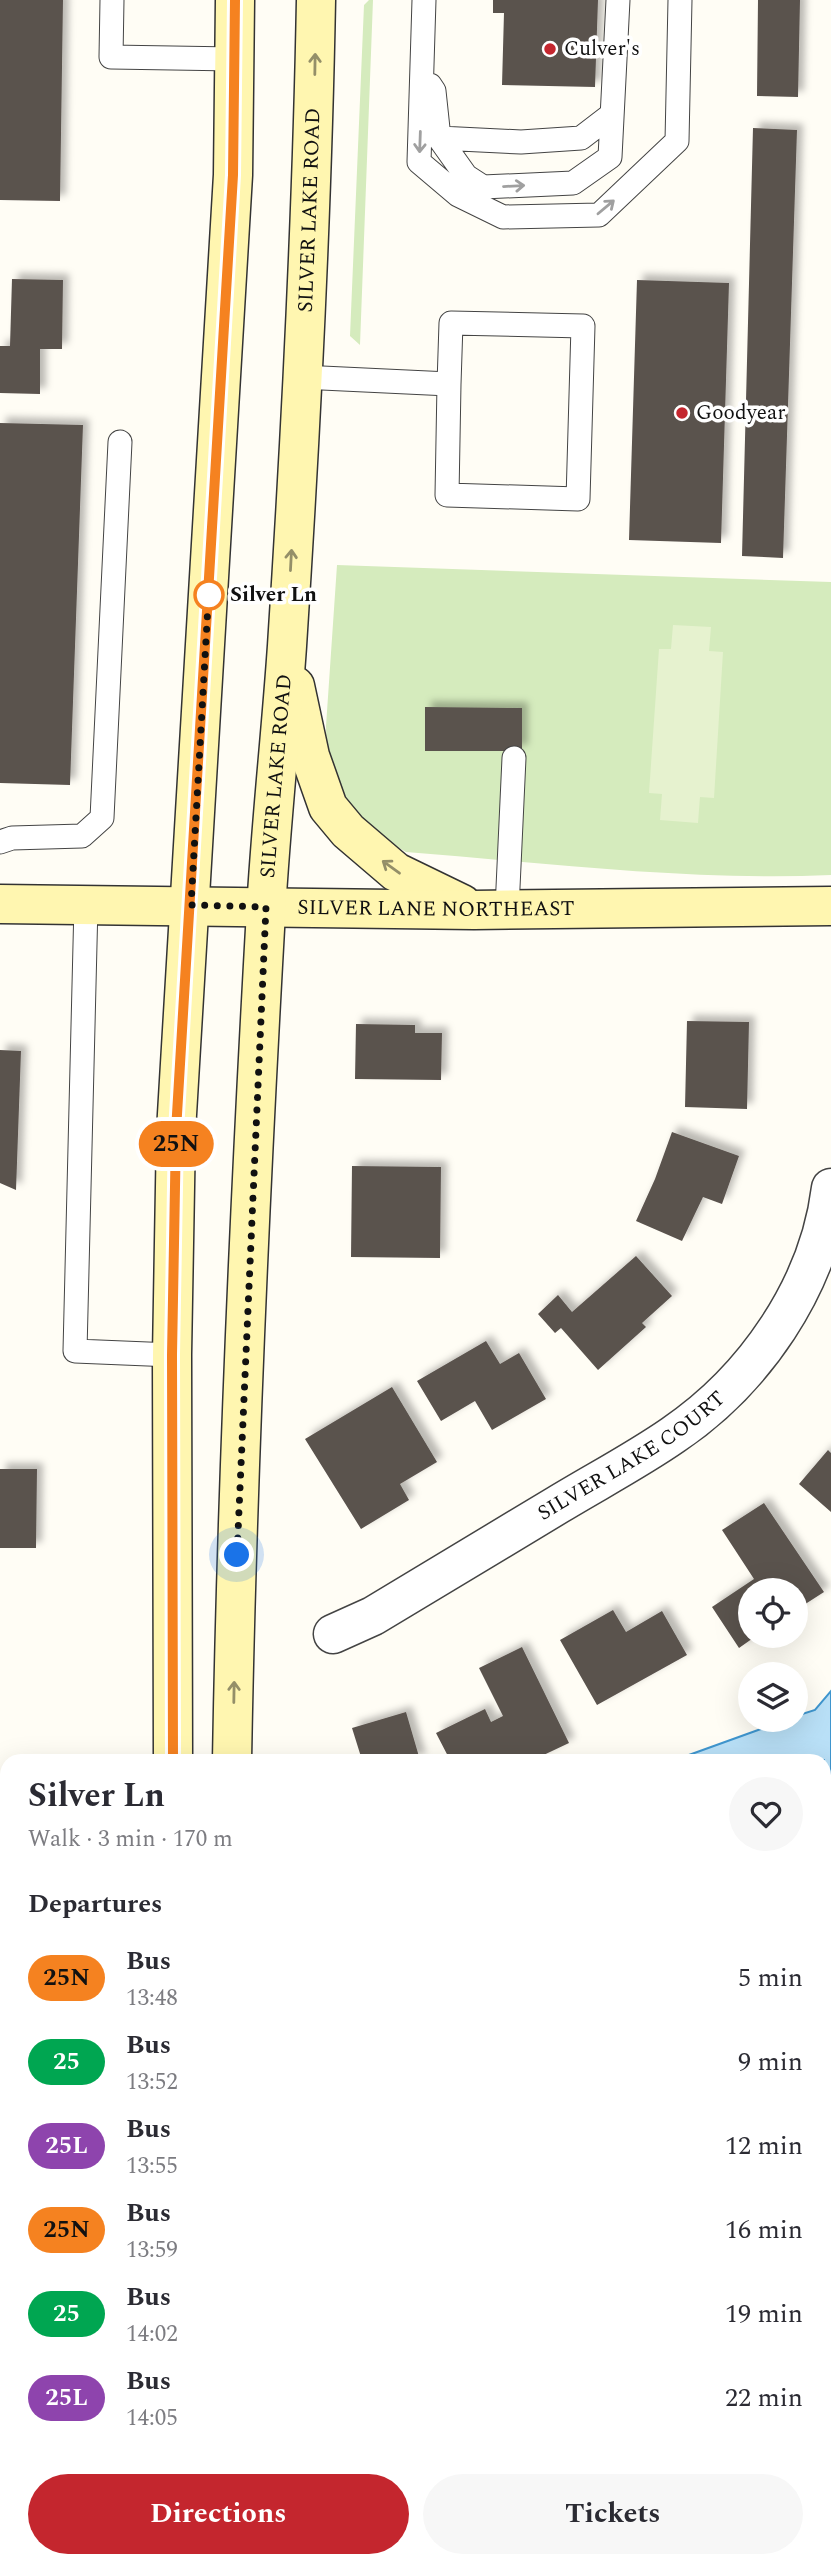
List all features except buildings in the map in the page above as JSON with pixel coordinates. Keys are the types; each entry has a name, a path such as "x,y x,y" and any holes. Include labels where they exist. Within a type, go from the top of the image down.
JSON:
{"main road":[{"path":"173,1754 172,1355 176,1131 233,175 235,0"},
{"name":"SILVER LAKE ROAD","path":"232,1754 236,1569 266,907 287,646 313,169 316,0"},
{"path":"287,646 310,756 328,807 348,831 396,872 490,910"},
{"name":"SILVER LANE NORTHEAST","path":"0,904 490,910 831,906"}],"street":[{"name":"SILVER LAKE COURT","path":"332,1634 373,1616 658,1445 721,1397 760,1353 793,1304 816,1250 831,1188"}],"lane":[{"path":"112,0 111,57 234,59"},
{"path":"424,0 419,162 458,195 503,217 599,215 677,141 680,0"},
{"path":"422,73 434,91 439,138 466,176 484,187 573,183 610,157 618,0"},
{"path":"439,138 521,142 581,138 611,115"},
{"path":"452,323 583,326 578,499 447,495 449,384 452,323"},
{"path":"301,377 449,384"},
{"path":"0,842 12,838 82,836 102,818 120,442"},
{"path":"490,910 514,758"},
{"path":"86,904 75,1351 172,1355"}],"green space":[{"path":"373,0 360,345 350,336 364,5"},
{"path":"337,565 831,582 831,875 672,873 406,852 369,830 327,772 326,726"},
{"path":"673,625 711,627 709,651 723,652 714,798 700,797 698,823 660,820 662,794 649,793 659,649 671,649"}],"water":[{"path":"831,1691 831,1754 692,1754 753,1732 808,1732 808,1712 815,1710"}],"bus line":[{"name":"25N","path":"173,1754 172,1355 176,1131 233,175 235,0"}],"place":[{"name":"Culver's","path":"550,49"},
{"name":"Goodyear","path":"682,413"},
{"name":"Silver Ln","path":"209,595"}],"route":[{"path":"209,595 209,587 191,905 266,907 237,1555"}]}
